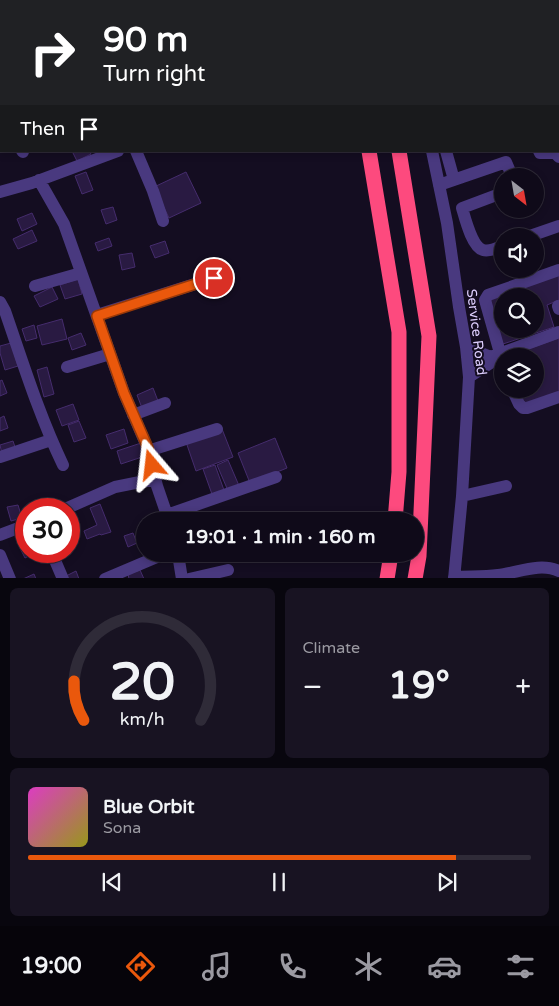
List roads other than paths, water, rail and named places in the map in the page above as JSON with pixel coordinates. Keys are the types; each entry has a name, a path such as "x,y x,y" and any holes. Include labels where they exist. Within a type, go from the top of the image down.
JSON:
{"highway":[{"path":"368,152 399,332 399,472 396,512"},
{"path":"399,152 428,336 419,556 415,578"},
{"path":"387,578 390,562"}],"street":[{"path":"0,192 115,152"},
{"path":"136,152 163,221"},
{"name":"Service Road","path":"432,152 445,214 469,377 462,496 454,578"},
{"path":"446,152 454,180"},
{"path":"540,152 555,153 559,157"},
{"path":"439,185 506,162 509,168"},
{"path":"39,180 64,224 124,393 148,451 166,512"},
{"path":"445,214 494,196"},
{"path":"462,208 477,246 482,250 494,249"},
{"path":"544,231 559,226"},
{"path":"499,348 485,298 488,295 559,270"},
{"path":"36,286 81,273"},
{"path":"97,316 214,278"},
{"path":"0,302 5,311 24,370 51,440 63,465"},
{"path":"523,348 559,332"},
{"path":"466,347 494,357"},
{"path":"67,367 110,354"},
{"path":"469,377 494,361"},
{"path":"516,398 523,408 527,408 559,397"},
{"path":"133,415 165,403"},
{"path":"148,451 217,429"},
{"path":"0,456 51,440"},
{"path":"184,512 276,477"},
{"path":"80,502 115,487 155,479"},
{"path":"462,496 506,486"},
{"path":"0,535 15,529"},
{"path":"0,555 10,578"},
{"path":"105,578 144,562"},
{"path":"179,562 182,578"},
{"path":"56,563 63,578"},
{"path":"454,578 499,575 525,569 553,568 559,571"},
{"path":"189,578 228,570"}]}
